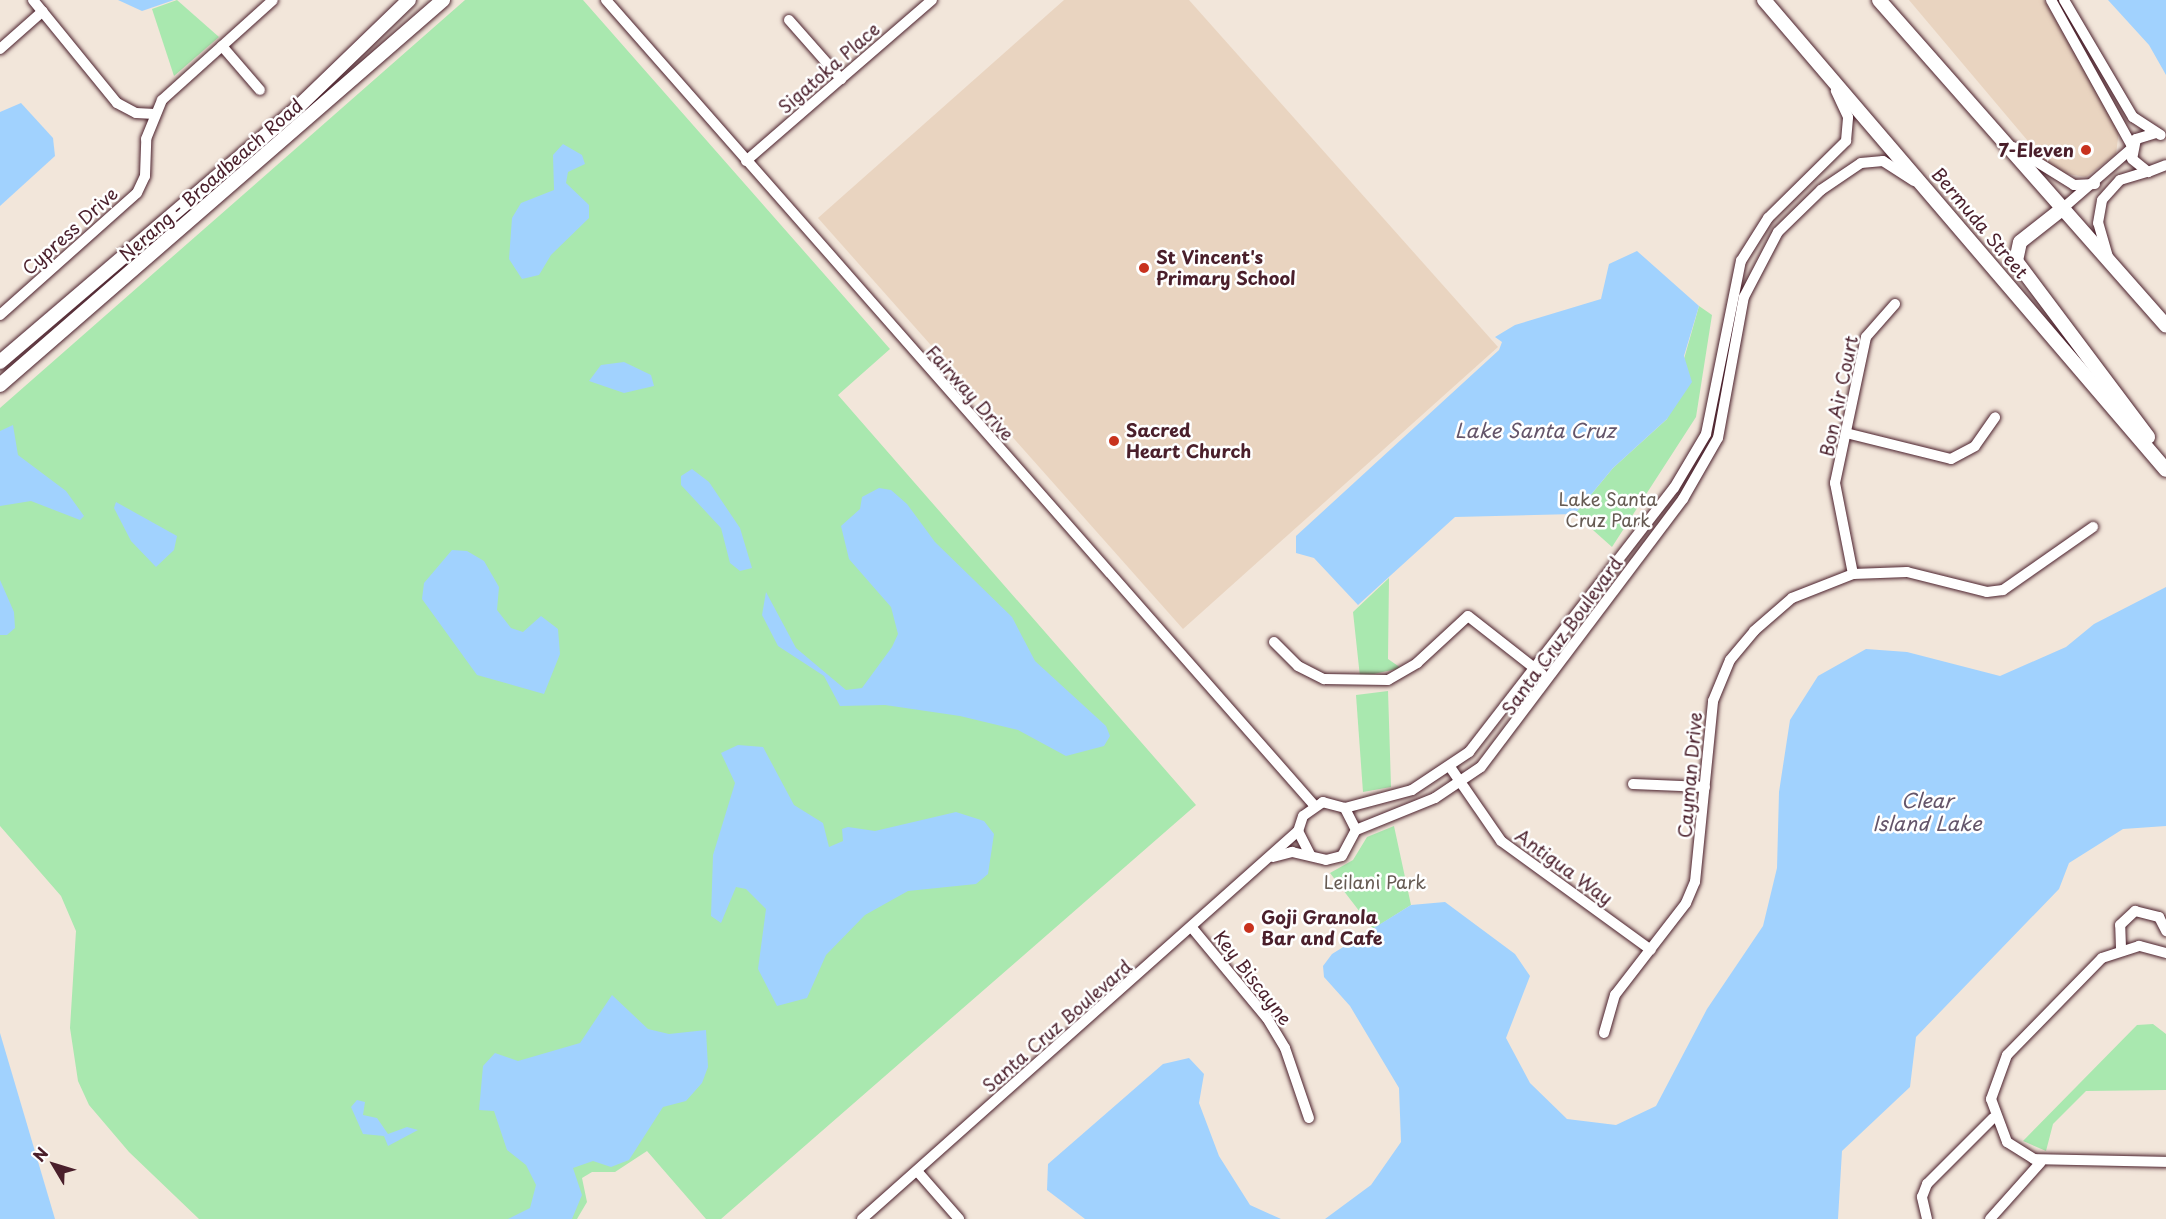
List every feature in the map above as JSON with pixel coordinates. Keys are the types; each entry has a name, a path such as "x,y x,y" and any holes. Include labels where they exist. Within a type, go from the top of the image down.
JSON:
{"main road":[{"name":"Nerang - Broadbeach Road","path":"0,362 296,109 409,0"},
{"name":"Nerang - Broadbeach Road","path":"0,385 442,0"},
{"name":"Bermuda Street","path":"1764,0 2166,470"},
{"path":"1879,0 2166,325"},
{"path":"2062,209 2020,242 2016,261 2166,463"}],"street":[{"path":"33,0 117,103 136,113 155,114"},
{"name":"Cypress Drive","path":"0,315 137,193 155,114 162,100 273,0"},
{"name":"Fairway Drive","path":"606,0 1314,805"},
{"name":"Sigatoka Place","path":"746,161 932,0"},
{"path":"2051,0 2072,26 2136,121 2163,137"},
{"path":"2064,0 2072,26 2131,147 2134,163 2146,172"},
{"path":"0,49 43,11"},
{"path":"789,20 841,79"},
{"path":"222,46 260,90"},
{"name":"Santa Cruz Boulevard","path":"1345,808 1412,790 1450,767 1488,733 1537,671 1699,448 1711,415 1735,278 1750,243 1847,138 1847,112 1828,76"},
{"path":"2106,94 2121,98"},
{"path":"2062,209 2095,184 2145,133 2163,137"},
{"path":"2000,139 2069,183 2095,184"},
{"path":"1796,191 1849,154 1848,170"},
{"name":"Santa Cruz Boulevard","path":"1356,830 1461,784 1502,746 1709,459 1724,420 1744,297 1764,252 1805,204 1848,170 1883,161 1928,190"},
{"path":"2112,266 2099,230 2100,204 2120,180 2166,165"},
{"path":"1750,243 1764,252"},
{"name":"Bon Air Court","path":"1853,574 1835,483 1850,434 1866,337 1895,304"},
{"path":"1850,434 1951,459 1971,450 1995,417"},
{"name":"Cayman Drive","path":"1604,1033 1615,995 1651,950 1695,882 1713,701 1730,660 1792,598 1853,574 1908,572 1987,592 2003,590 2093,527"},
{"path":"1274,642 1298,666 1324,679 1388,680 1417,663 1468,616 1550,680"},
{"name":"Antigua Way","path":"1450,767 1501,841 1651,950"},
{"path":"1633,784 1705,787"},
{"path":"1273,857 1310,855 1326,860 1342,856 1356,830 1345,808 1330,802 1314,805 1298,831 1310,855"},
{"name":"Santa Cruz Boulevard","path":"862,1219 1193,929 1273,857 1298,831"},
{"path":"2121,948 2120,925 2135,911 2158,917 2166,931"},
{"name":"Key Biscayne","path":"1193,929 1267,1018 1285,1048 1309,1118"},
{"path":"2166,938 2164,952 2121,948 2102,958 2007,1055 1993,1082 1994,1118 2007,1142 2041,1162 2166,1162"},
{"path":"1927,1219 1922,1197 1927,1184 1994,1118"},
{"path":"1990,1219 2041,1162"},
{"path":"917,1171 959,1219"}],"shaded area":[{"name":"St Vincent's Primary School","path":"1064,0 1189,0 1498,347 1183,629 818,218"},
{"path":"1909,0 2044,0 2119,130 2116,154 2086,177 2061,173 2044,160"}],"green space":[{"path":"177,0 219,37 174,76 152,9"},
{"path":"465,0 583,0 890,349 838,395 1196,805 721,1219 706,1219 647,1151 615,1172 592,1172 582,1178 587,1202 577,1219 199,1219 129,1152 89,1105 78,1081 70,1028 76,931 61,896 0,826 0,408"},
{"name":"Lake Santa Cruz Park","path":"1699,306 1712,315 1696,417 1612,547 1575,514 1613,468 1667,419"},
{"path":"1389,578 1388,659 1401,668 1360,677 1353,612"},
{"path":"1388,691 1391,787 1363,792 1356,695"},
{"name":"Leilani Park","path":"1394,826 1411,905 1373,929 1330,873 1353,860 1367,837"},
{"path":"2153,1024 2166,1034 2166,1090 2086,1091 2053,1124 2046,1151 2023,1141 2137,1025"}],"water":[{"path":"118,0 174,0 142,11"},
{"path":"2108,0 2166,0 2166,75 2149,45"},
{"path":"21,103 53,138 55,156 0,206 0,112"},
{"path":"563,144 582,155 585,164 568,172 566,183 589,205 589,218 551,255 539,275 522,279 509,259 512,218 521,203 554,190 553,155"},
{"name":"Lake Santa Cruz","path":"1637,251 1699,306 1684,356 1692,382 1667,419 1613,468 1575,514 1455,517 1358,605 1314,558 1296,553 1296,536 1499,350 1502,342 1495,337 1515,325 1601,299 1609,264"},
{"path":"624,362 651,375 654,386 624,393 589,381 601,365"},
{"path":"13,425 18,455 66,491 84,516 80,520 31,501 0,506 0,431"},
{"path":"692,469 709,482 740,528 752,568 740,571 730,563 721,528 681,485 681,476"},
{"path":"879,488 891,490 907,504 935,542 1012,617 1035,661 1106,726 1110,736 1104,746 1066,756 1018,730 960,716 885,705 840,706 824,676 778,646 762,615 766,592 796,648 846,690 862,688 892,647 898,634 891,607 849,559 841,526 860,509 862,497"},
{"path":"116,502 177,536 174,550 156,567 131,541 114,508"},
{"path":"452,550 467,551 484,561 499,587 497,610 511,628 523,632 541,616 558,629 560,654 544,694 477,675 422,599 424,583"},
{"path":"0,580 14,612 15,628 7,635 0,635"},
{"name":"Clear Island Lake","path":"2166,587 2166,826 2123,829 2069,863 2059,889 1916,1037 1910,1087 1842,1151 1838,1219 1325,1219 1371,1185 1401,1142 1399,1088 1350,1006 1324,977 1323,966 1332,954 1411,905 1445,902 1515,954 1530,976 1506,1038 1530,1083 1567,1119 1616,1125 1656,1106 1707,1009 1763,926 1777,868 1779,792 1790,720 1818,676 1866,649 1907,652 2000,676 2066,647 2094,624"},
{"path":"738,745 763,747 794,805 823,823 829,847 843,841 842,829 848,827 875,831 956,812 984,821 994,834 988,874 976,884 908,891 865,915 826,955 807,998 777,1006 758,969 766,909 746,889 736,887 721,923 711,916 713,855 735,783 721,753"},
{"path":"612,995 648,1029 669,1034 706,1030 708,1067 702,1083 686,1101 663,1107 629,1160 611,1167 593,1161 573,1168 582,1195 572,1219 508,1219 530,1208 536,1185 526,1165 507,1150 494,1111 479,1110 483,1066 495,1053 518,1061 580,1043"},
{"path":"0,1033 55,1219 0,1219"},
{"path":"1189,1058 1204,1074 1199,1103 1219,1156 1250,1205 1281,1219 1085,1219 1047,1190 1048,1164 1163,1064"},
{"path":"357,1100 365,1102 363,1115 377,1118 388,1134 407,1127 418,1130 388,1146 384,1136 363,1134 351,1107"}],"place":[{"name":"7-Eleven","path":"2086,150"},
{"name":"St Vincent's Primary School","path":"1144,268"},
{"name":"Sacred Heart Church","path":"1114,441"},
{"name":"Goji Granola Bar and Cafe","path":"1249,928"}]}
